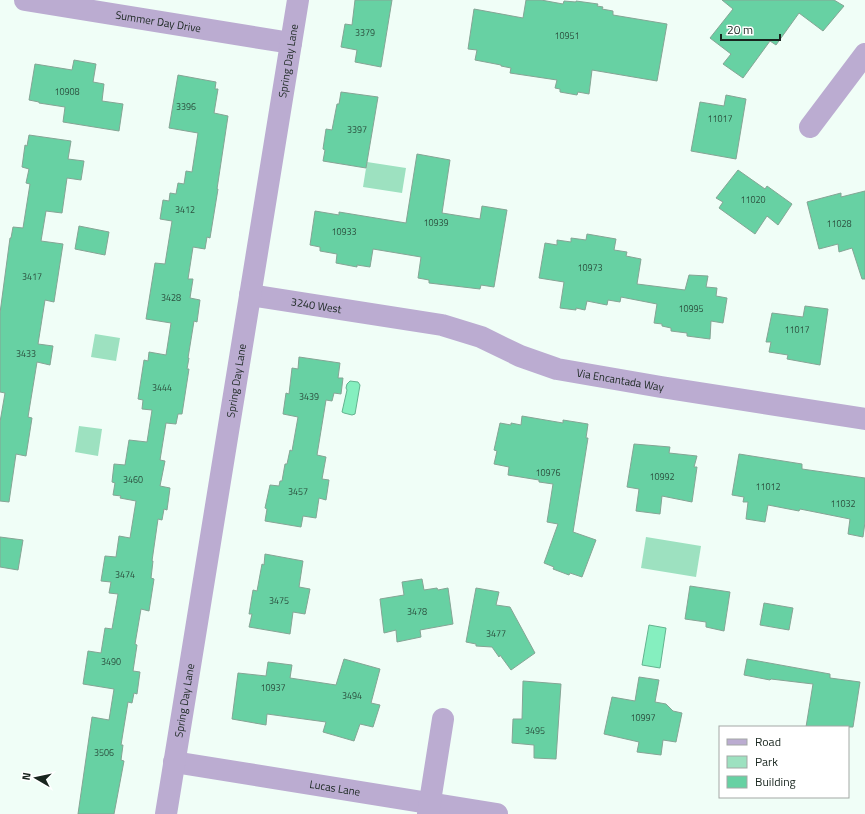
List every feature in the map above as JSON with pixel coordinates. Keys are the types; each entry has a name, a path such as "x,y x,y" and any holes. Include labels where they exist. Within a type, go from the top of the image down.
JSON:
{"street":[{"name":"Summer Day Drive","path":"25,0 291,43"},
{"name":"Spring Day Lane","path":"166,814 298,0"},
{"path":"810,127 865,54"},
{"name":"3240 West","path":"250,295 382,316"},
{"name":"Via Encantada Way","path":"382,316 442,325 460,330 481,337 527,359 557,369 865,419"},
{"path":"429,808 443,719"},
{"name":"Lucas Lane","path":"174,762 429,808 497,814"}],"green space":[{"path":"367,162 406,168 402,193 363,187"},
{"path":"95,334 120,338 116,361 91,357"},
{"path":"79,426 102,429 98,456 75,452"},
{"path":"646,537 701,546 696,577 641,568"}],"shaded area":[{"path":"350,381 358,382 360,385 355,414 352,415 342,412 347,384"},
{"path":"649,625 666,628 660,668 642,665"}],"building":[{"path":"355,0 392,0 381,67 355,62 357,50 341,47 345,24 352,25"},
{"path":"526,0 541,0 563,4 564,1 576,1 598,4 597,6 603,7 602,9 613,11 613,15 667,24 657,81 592,70 589,94 578,92 577,95 560,92 560,89 555,88 557,80 510,73 511,68 475,60 477,50 468,49 474,9 523,18"},
{"path":"722,0 834,0 844,6 823,31 799,13 776,45 770,41 743,78 723,64 731,54 710,38 733,9"},
{"path":"74,60 96,64 93,82 104,84 102,101 123,104 119,131 63,122 65,107 29,100 35,64 72,70"},
{"path":"178,75 216,82 215,89 218,89 214,113 228,116 210,238 207,237 205,249 193,247 188,279 193,279 190,298 200,300 197,322 194,321 188,358 187,369 189,369 182,414 178,414 176,424 166,423 160,460 165,461 160,486 170,488 167,510 164,509 162,520 158,519 152,561 151,578 154,579 149,611 141,609 135,644 137,645 133,671 140,672 137,694 134,693 132,703 128,702 121,745 123,745 121,760 124,761 114,814 78,814 92,717 109,720 114,689 83,684 88,651 101,653 105,628 112,629 118,594 109,593 111,582 101,581 105,556 116,557 119,536 130,538 136,501 113,495 115,483 112,482 114,464 125,465 129,440 147,442 152,410 142,409 143,400 138,399 144,360 148,361 149,352 166,355 171,323 146,319 155,263 165,264 172,221 160,219 163,200 169,201 170,193 176,194 178,183 184,184 186,171 192,172 198,133 169,128"},
{"path":"341,92 378,97 366,168 323,161 326,129 332,130"},
{"path":"726,95 746,99 736,159 691,151 700,102 724,106"},
{"path":"29,135 71,141 68,159 84,161 81,180 67,178 62,213 46,211 41,241 63,244 54,302 45,300 38,344 53,346 50,365 37,362 28,417 32,418 26,456 16,454 9,502 0,501 0,422 5,393 0,392 0,313 10,238 13,227 23,228 30,184 26,183 29,169 22,167 25,145 27,146"},
{"path":"417,154 450,160 442,213 480,219 482,206 507,210 494,287 481,285 480,289 429,283 429,280 418,278 421,257 373,249 370,267 357,265 357,267 336,263 337,254 320,251 320,247 310,245 315,211 339,215 339,212 406,223"},
{"path":"738,170 765,189 767,186 792,204 778,225 767,216 755,234 719,208 723,202 716,198"},
{"path":"865,191 865,279 862,279 852,248 839,252 838,244 819,249 807,202 841,193 841,197"},
{"path":"79,226 109,232 105,255 75,249"},
{"path":"587,234 616,239 614,250 627,252 626,256 641,259 637,284 685,290 689,275 708,276 706,287 717,288 716,296 727,298 723,323 711,321 710,339 687,336 687,333 671,331 671,328 662,326 662,324 654,323 657,304 621,297 620,302 608,300 607,305 587,301 585,310 576,308 576,310 560,308 564,282 539,278 545,243 557,245 557,240 571,242 571,238 586,240"},
{"path":"805,306 828,309 820,365 787,359 788,355 769,352 771,342 766,342 772,313 803,317"},
{"path":"299,357 340,363 338,378 343,378 341,394 334,393 332,401 326,400 317,455 326,457 322,479 329,480 326,500 319,498 316,518 303,516 301,527 265,521 267,509 265,508 270,485 279,486 280,481 282,481 285,464 287,464 290,450 292,451 298,417 283,414 286,393 289,394 292,368 298,369"},
{"path":"522,416 563,423 563,420 588,424 586,438 588,438 573,532 596,540 582,577 570,573 569,575 553,569 554,567 544,563 558,524 547,522 553,484 508,475 509,467 494,464 497,451 494,450 500,423 521,425"},
{"path":"634,444 670,447 669,453 697,456 694,467 697,467 692,502 662,496 660,514 636,511 639,489 627,487"},
{"path":"739,454 802,464 802,469 865,478 865,522 863,537 848,534 850,519 800,509 799,511 768,505 765,522 746,519 748,502 743,502 744,497 732,495"},
{"path":"0,537 23,540 18,570 0,567"},
{"path":"265,554 303,561 299,587 310,589 305,614 293,612 290,634 249,627 252,614 249,614 253,590 257,591 262,564 264,565"},
{"path":"422,579 424,590 448,588 453,624 420,630 421,637 397,642 396,630 384,633 380,599 404,595 402,582"},
{"path":"690,586 730,592 724,631 706,627 706,622 685,619"},
{"path":"476,588 499,592 496,605 510,607 535,653 511,670 492,647 476,646 476,644 466,642"},
{"path":"764,603 793,608 789,630 760,625"},
{"path":"344,659 380,669 371,703 380,705 373,727 360,724 354,741 323,732 326,722 267,714 266,725 232,719 238,673 266,676 268,662 292,665 290,678 336,685"},
{"path":"747,659 830,674 830,678 860,682 853,727 806,726 813,684 770,680 744,675"},
{"path":"639,677 659,680 655,702 666,704 673,711 682,713 676,742 663,740 661,755 637,752 639,742 604,734 612,697 635,701"},
{"path":"523,681 561,684 556,759 534,758 534,745 512,743 513,719 522,719"}]}
